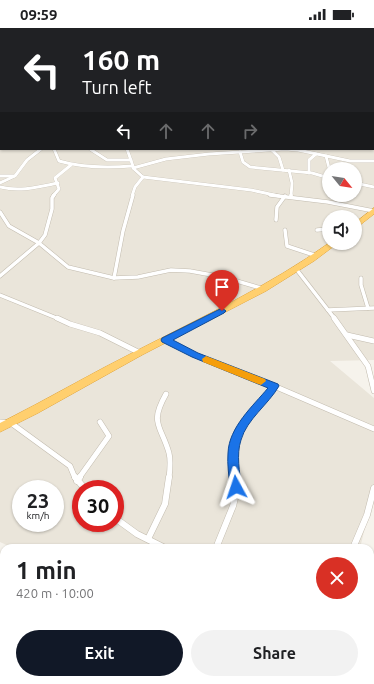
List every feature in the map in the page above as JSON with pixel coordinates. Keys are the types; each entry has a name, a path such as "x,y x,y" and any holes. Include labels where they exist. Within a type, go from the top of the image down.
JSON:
{"highway":[{"path":"362,221 374,211"},
{"path":"0,428 264,289 297,270 325,250"}],"street":[{"path":"0,184 15,176 27,160 39,150"},
{"path":"54,150 59,162 94,168 132,167 166,159 250,150 272,150 280,159 283,170"},
{"path":"92,150 107,160 131,160"},
{"path":"127,150 132,167 136,174 143,177 206,184 374,211"},
{"path":"302,150 350,161 374,162"},
{"path":"240,152 242,160 248,167 289,170 322,176"},
{"path":"309,173 309,160 316,154"},
{"path":"326,156 328,162"},
{"path":"0,276 39,243 47,231 53,205 52,198 58,189 58,183 55,181 55,178 71,165"},
{"path":"289,170 292,179 291,197"},
{"path":"0,176 15,176"},
{"path":"114,278 123,231 136,187 143,177"},
{"path":"0,187 13,190 28,189 58,183"},
{"path":"362,184 374,187"},
{"path":"276,220 275,214 281,199 285,196"},
{"path":"0,212 7,224 39,243 67,266 114,278 138,277 176,270 223,277 264,289"},
{"path":"0,224 7,224"},
{"path":"285,230 287,246 317,256"},
{"path":"317,230 322,230"},
{"path":"297,270 347,335 368,366 374,391"},
{"path":"361,278 361,285 368,308"},
{"path":"0,295 70,324 100,333 140,353"},
{"path":"328,310 374,308"},
{"path":"347,335 374,341"},
{"path":"165,340 195,355 274,386 374,429"},
{"path":"218,544 234,506 236,494 233,452 234,442 245,422 274,386"},
{"path":"148,539 164,508 170,468 170,454 157,423 156,416 159,404 166,394"},
{"path":"0,422 11,423 70,466 77,480"},
{"path":"78,480 109,436 100,422"},
{"path":"355,544 367,515 374,488"},
{"path":"124,525 157,544"}],"shaded area":[{"path":"0,150 374,150 374,360 330,361 374,398 374,491 361,544 4,544 0,542"}],"slow traffic":[{"path":"206,359 261,381"}],"route":[{"path":"222,311 165,340 195,355 274,386 258,409 245,422 234,442 233,452 236,487"}]}
